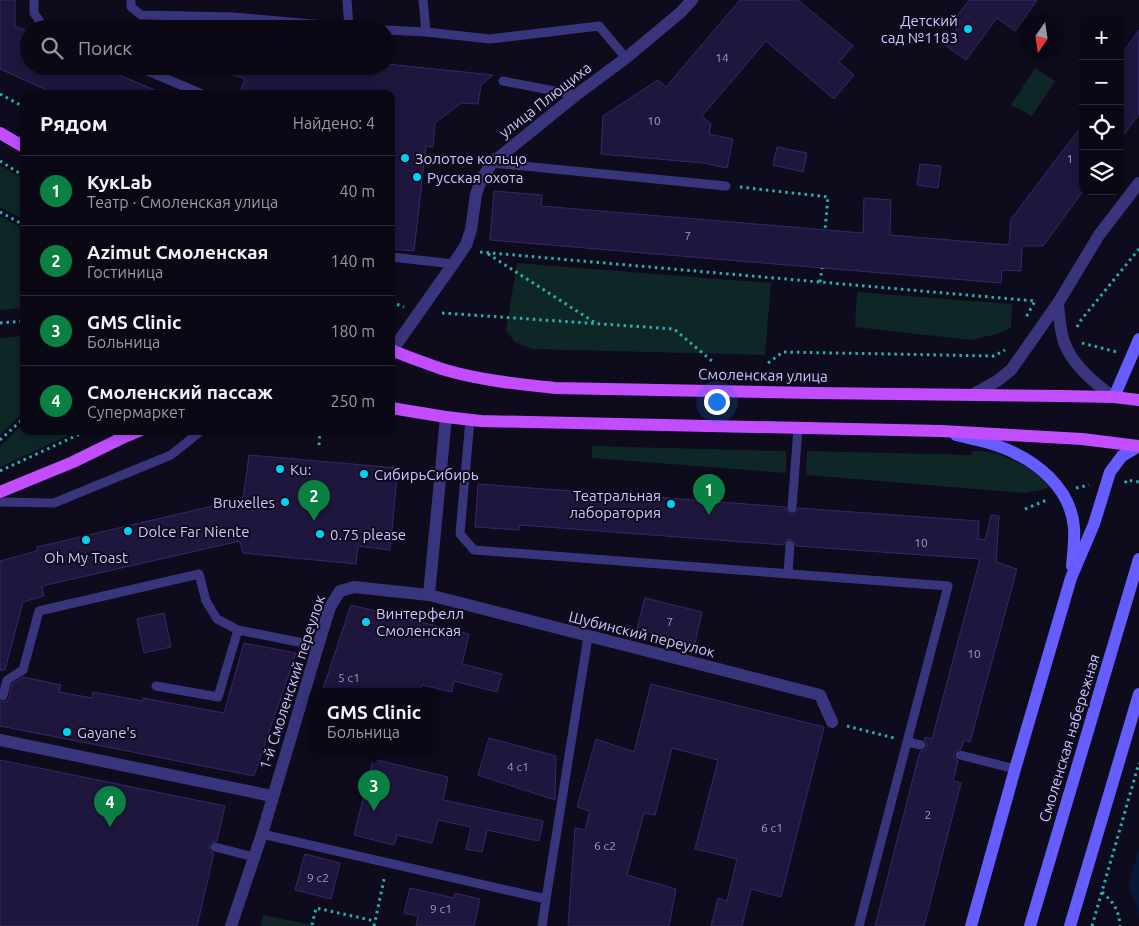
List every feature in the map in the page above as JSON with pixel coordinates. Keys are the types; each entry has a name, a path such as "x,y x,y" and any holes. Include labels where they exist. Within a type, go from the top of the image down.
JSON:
{"main road":[{"path":"0,133 20,145"},
{"path":"1114,397 1139,340"},
{"name":"Смоленская улица","path":"395,352 443,369 476,377 514,384 555,388 1114,397 1139,400"},
{"path":"395,409 481,421 941,431 1082,439 1139,446"},
{"path":"941,431 999,446 1028,460 1047,474 1062,493 1070,510 1074,526 1071,578"},
{"path":"0,492 73,462 129,435"},
{"path":"971,926 1014,769 1071,578 1094,524 1110,472 1122,456 1139,446"},
{"name":"Смоленская набережная","path":"1030,926 1139,559"},
{"path":"1070,926 1139,694"}],"street":[{"name":"улица Плющиха","path":"395,347 466,245 476,194 482,178 492,163 576,95 626,58 681,12 692,0"},
{"path":"972,395 997,381 1011,370 1058,303 1099,235 1139,183"},
{"path":"1058,303 1064,342 1067,348 1087,376 1114,397"},
{"path":"428,596 446,417"},
{"name":"1-й Смоленский переулок","path":"231,926 262,834 330,607 340,591 354,587 428,596"},
{"name":"Шубинский переулок","path":"428,596 820,695 832,722"},
{"path":"0,740 272,796"}],"lane":[{"path":"34,0 34,13 39,20"},
{"path":"131,0 131,7 141,15 234,17 265,20"},
{"path":"347,0 348,20"},
{"path":"424,0 426,32"},
{"path":"395,30 490,39 599,26 626,58"},
{"path":"157,75 193,90"},
{"path":"503,81 576,95"},
{"path":"492,163 726,186"},
{"path":"395,257 454,264"},
{"path":"470,419 460,534 474,550 948,586 859,926"},
{"path":"792,508 798,428"},
{"path":"0,502 54,503 172,455 196,435"},
{"path":"788,574 790,545"},
{"path":"3,696 7,680 23,670 39,611 199,574 206,601 217,619 238,630 318,646"},
{"path":"156,686 218,697 238,630"},
{"path":"542,926 588,637"},
{"path":"907,742 921,745"},
{"path":"960,755 1014,769"},
{"path":"262,834 546,899"},
{"path":"215,848 254,857"}],"path":[{"path":"0,94 20,105"},
{"path":"0,162 20,174"},
{"path":"726,186 828,197 825,230"},
{"path":"0,212 20,222"},
{"path":"1076,331 1081,320 1139,250"},
{"path":"480,252 1035,301"},
{"path":"486,252 596,323"},
{"path":"820,282 822,268"},
{"path":"395,304 406,308"},
{"path":"442,313 674,329 712,361"},
{"path":"0,323 20,321"},
{"path":"1077,341 1131,356"},
{"path":"768,362 783,352 994,356 1010,347"},
{"path":"0,440 20,422"},
{"path":"0,471 77,435"},
{"path":"318,445 319,435"},
{"path":"1127,480 1139,482"},
{"path":"1070,489 1092,484"},
{"path":"1025,509 1056,496"},
{"path":"832,722 907,742"},
{"path":"1092,926 1139,763"},
{"path":"374,926 387,862"},
{"path":"1102,892 1116,907 1120,916 1120,926"},
{"path":"312,925 316,908 375,920"}],"green space":[{"path":"1035,68 1055,81 1032,116 1011,105"},
{"path":"0,165 20,177 20,218 0,207"},
{"path":"0,216 20,227 20,308 0,310"},
{"path":"517,263 771,283 765,355 532,349 515,342 506,331"},
{"path":"857,292 1012,304 1011,328 997,334 971,340 855,327"},
{"path":"20,336 20,416 0,435 0,338"},
{"path":"20,427 20,435 69,435 0,467 0,446"},
{"path":"592,446 786,451 786,473 592,458"},
{"path":"807,451 971,455 972,451 986,452 1004,456 1021,464 1037,475 1049,487 1025,493 806,475"},
{"path":"263,915 312,925 318,926 261,926"}],"water":[{"path":"1139,848 1139,918 1138,909 1128,886"}],"building":[{"path":"0,0 15,0 15,26 20,28 20,75 119,75 155,90 47,90 0,69"},
{"path":"740,0 798,0 853,46 839,62 854,75 834,99 766,41 702,116 711,124 709,134 733,139 727,168 703,163 601,154 603,116 658,80 666,87"},
{"name":"Детский сад №1183","path":"969,0 1037,0 1026,15 1019,15 1019,25 1015,31 997,18 966,60 945,45 958,27 952,23"},
{"path":"1139,30 1139,114 1124,135 1124,60 1124,51"},
{"name":"Золотое кольцо","path":"395,65 493,75 481,85 478,104 461,103 435,123 433,147 426,146 414,251 395,249 395,90 241,90 245,79 234,75 395,75"},
{"path":"1079,129 1080,195 1043,246 1022,246 1021,271 1002,270 1001,283 490,240 494,191 542,195 541,206 863,233 864,198 891,200 890,235 1009,245 1011,219"},
{"path":"777,147 807,153 803,172 773,165"},
{"path":"920,164 941,166 938,188 917,185"},
{"path":"249,455 398,468 390,550 358,546 356,564 243,553 240,541 42,586 44,596 23,602 5,670 0,670 0,561 37,551 37,547 243,499"},
{"path":"478,484 786,507 787,511 791,514 795,513 798,508 979,521 978,539 985,540 991,515 999,516 996,562 1017,569 970,742 964,740 961,749 954,753 954,757 958,761 953,781 961,783 924,926 875,926 919,755 927,747 927,743 924,740 925,737 932,739 980,559 796,546 795,542 791,539 787,540 784,545 520,525 519,530 475,527"},
{"path":"645,598 702,612 695,643 637,629"},
{"path":"351,605 469,634 462,664 502,674 497,692 454,681 452,692 422,685 421,688 323,688"},
{"path":"164,613 171,647 144,653 137,619"},
{"path":"244,643 296,653 254,776 0,726 0,701 7,701 12,684 23,677 61,685 59,692 92,698 93,692 143,701 143,698 224,713"},
{"path":"651,684 824,727 781,897 751,889 742,926 711,926 718,898 727,901 737,859 695,849 718,760 672,748 655,815 644,813 627,875 676,889 669,926 568,926 575,828 585,830 590,811 577,807 596,739 634,752"},
{"path":"489,738 556,756 555,800 478,775"},
{"path":"373,759 448,777 443,800 543,821 539,841 487,830 482,852 466,849 471,827 438,820 432,843 397,835 394,845 354,835"},
{"path":"0,760 225,806 217,841 211,842 209,846 210,851 214,853 197,926 0,926"},
{"path":"305,854 340,863 331,899 295,890"},
{"path":"410,888 454,898 455,893 480,899 474,926 416,926 418,916 404,913"}],"place":[{"name":"Детский сад №1183","path":"968,29"},
{"name":"Золотое кольцо","path":"405,158"},
{"name":"Русская охота","path":"417,177"},
{"name":"Ku:","path":"280,469"},
{"name":"СибирьСибирь","path":"364,474"},
{"name":"Bruxelles","path":"285,502"},
{"name":"Театральная лаборатория","path":"671,504"},
{"name":"КукLab","path":"709,515"},
{"name":"Azimut Смоленская","path":"314,521"},
{"name":"Dolce Far Niente","path":"128,531"},
{"name":"0.75 please","path":"320,534"},
{"name":"Oh My Toast","path":"86,540"},
{"name":"Винтерфелл Смоленская","path":"366,622"},
{"name":"Gayane's","path":"67,732"},
{"name":"GMS Clinic","path":"374,811"},
{"name":"Смоленский пассаж","path":"110,827"}]}
